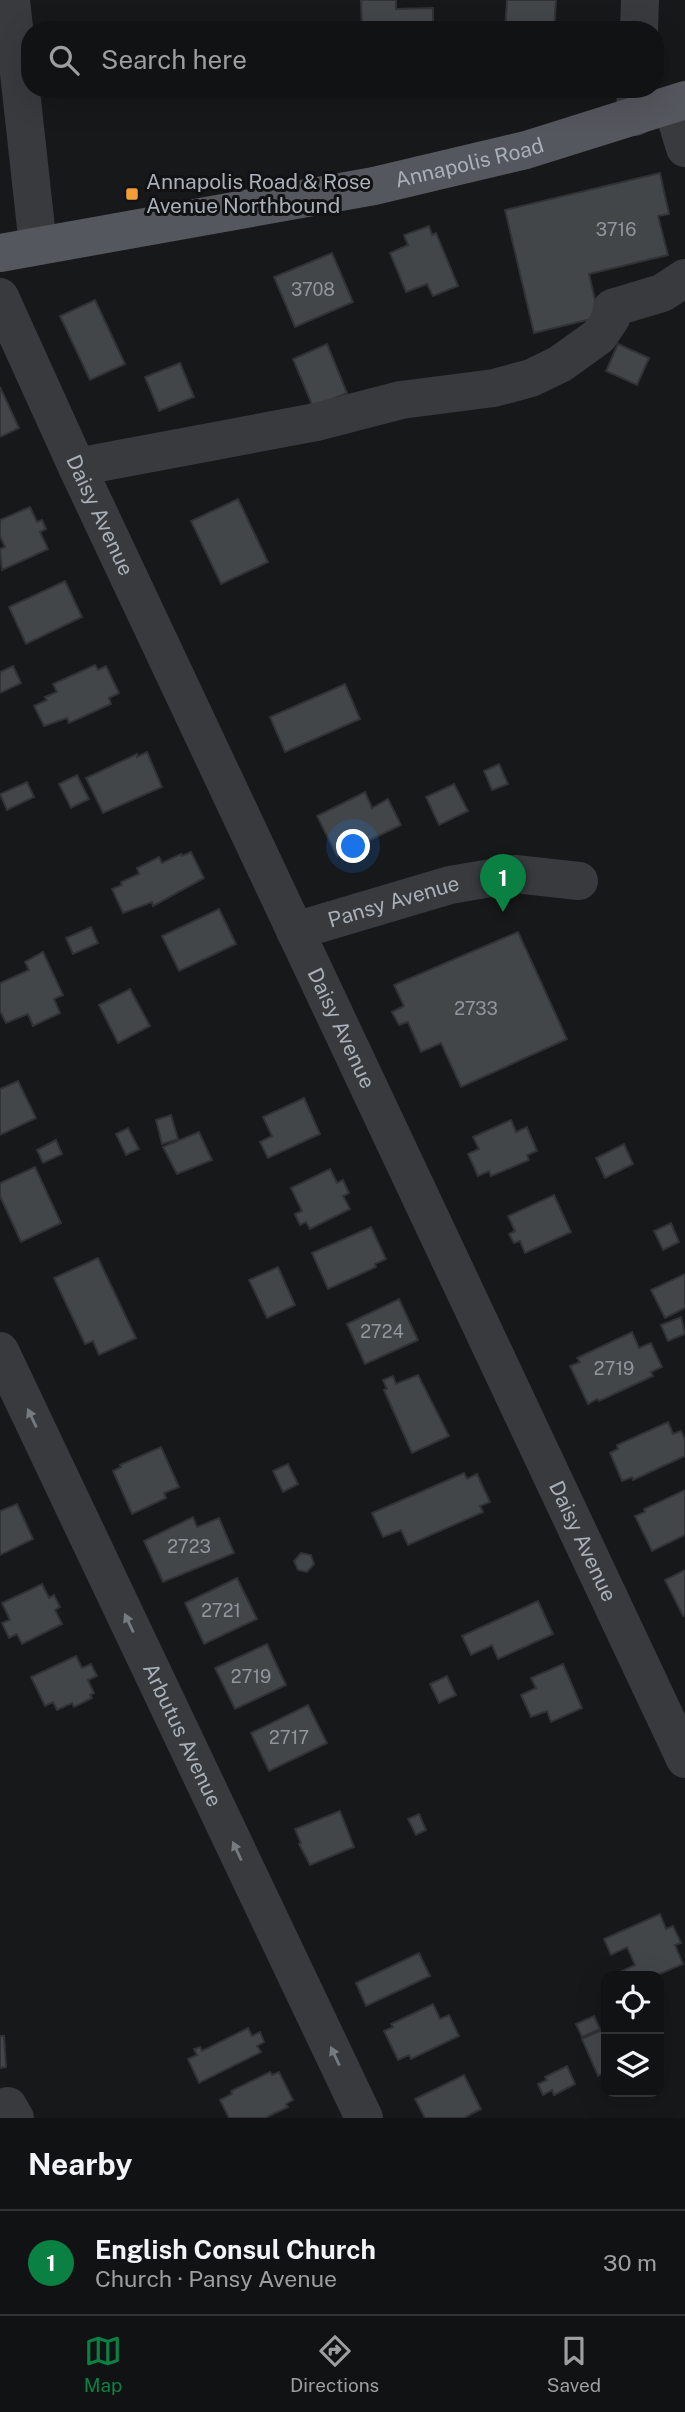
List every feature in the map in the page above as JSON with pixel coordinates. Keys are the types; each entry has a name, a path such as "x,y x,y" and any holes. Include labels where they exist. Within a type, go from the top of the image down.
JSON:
{"main road":[{"name":"Annapolis Road","path":"0,253 374,186 526,150 635,103 679,103"}],"street":[{"path":"639,21 640,0"},
{"path":"8,20 38,246"},
{"path":"679,103 685,148"},
{"path":"77,467 316,422 401,400 494,388 531,378 560,364 600,336 611,318 612,307 662,293 685,278"},
{"name":"Daisy Avenue","path":"0,297 77,467 685,1759"},
{"name":"Pansy Avenue","path":"295,930 463,883 515,874 579,881"},
{"name":"Arbutus Avenue","path":"0,1351 364,2118"},
{"path":"0,2108 8,2106 15,2118"}],"building":[{"path":"361,0 396,0 396,9 433,8 433,21 362,21"},
{"path":"507,0 556,0 555,21 506,21"},
{"path":"660,173 669,214 658,216 668,255 589,274 599,317 534,333 505,210"},
{"path":"429,226 432,235 436,233 458,286 433,296 427,284 406,292 390,253 408,245 404,235"},
{"path":"332,253 353,302 295,327 274,277"},
{"path":"95,300 125,364 90,380 60,316"},
{"path":"327,344 347,393 313,407 293,359"},
{"path":"618,344 649,358 637,385 606,371"},
{"path":"180,363 194,397 159,411 145,377"},
{"path":"0,387 19,428 0,437"},
{"path":"238,499 268,562 221,584 191,521"},
{"path":"30,507 37,522 42,520 46,529 40,532 48,549 2,570 0,549 5,547 0,536 0,520"},
{"path":"65,581 82,617 26,644 9,607"},
{"path":"95,665 98,670 106,666 119,693 109,698 111,704 69,723 67,718 44,726 34,706 57,692 53,684"},
{"path":"13,666 21,683 0,693 0,672"},
{"path":"345,684 360,719 285,752 270,717"},
{"path":"147,752 162,787 103,813 86,778"},
{"path":"499,764 508,784 492,790 484,771"},
{"path":"77,775 89,799 71,808 59,784"},
{"path":"27,782 34,797 7,810 0,794"},
{"path":"454,784 468,811 439,825 426,797"},
{"path":"365,792 372,808 388,799 401,825 337,856 317,816"},
{"path":"191,852 204,878 153,906 152,902 123,913 112,889 139,874 137,868 159,857 162,863"},
{"path":"219,909 236,944 179,971 162,936"},
{"path":"91,927 98,943 73,954 66,938"},
{"path":"518,932 567,1039 461,1087 441,1043 421,1052 408,1022 399,1025 392,1012 404,1006 394,985"},
{"path":"43,952 63,995 54,999 60,1013 33,1026 28,1014 6,1023 0,1011 0,983 29,970 25,962"},
{"path":"130,989 150,1026 118,1043 99,1005"},
{"path":"18,1081 36,1118 0,1135 0,1089"},
{"path":"304,1098 320,1134 268,1158 260,1142 272,1136 263,1117"},
{"path":"171,1115 178,1139 162,1144 156,1120"},
{"path":"511,1120 516,1132 527,1127 537,1151 527,1155 529,1160 491,1176 489,1171 478,1176 468,1154 479,1149 473,1137"},
{"path":"128,1128 139,1149 126,1155 116,1134"},
{"path":"199,1132 212,1160 177,1174 163,1147"},
{"path":"56,1140 62,1154 43,1163 37,1150"},
{"path":"624,1144 633,1164 605,1178 596,1158"},
{"path":"35,1167 61,1223 21,1242 0,1196 0,1183"},
{"path":"330,1169 337,1183 343,1180 349,1193 343,1196 350,1209 310,1229 306,1222 300,1225 295,1214 302,1211 291,1188"},
{"path":"554,1195 571,1232 525,1253 520,1241 514,1243 509,1234 515,1231 508,1216"},
{"path":"671,1223 679,1242 663,1250 654,1231"},
{"path":"371,1227 386,1259 375,1264 376,1267 328,1289 312,1253"},
{"path":"98,1258 136,1338 99,1355 93,1341 85,1344 54,1278"},
{"path":"278,1267 295,1305 267,1318 249,1280"},
{"path":"685,1274 685,1308 665,1318 651,1290"},
{"path":"399,1299 418,1340 365,1364 347,1324"},
{"path":"681,1317 685,1334 668,1341 661,1325"},
{"path":"632,1332 639,1348 651,1343 662,1367 651,1372 653,1376 588,1404 570,1366 580,1362 577,1358"},
{"path":"418,1375 449,1436 412,1453 384,1390 387,1389 383,1380 393,1376 396,1384"},
{"path":"668,1422 673,1434 681,1431 685,1440 685,1456 633,1480 632,1477 622,1481 610,1453 618,1449 617,1445"},
{"path":"161,1447 179,1487 164,1493 166,1498 132,1514 113,1471 121,1467 120,1465"},
{"path":"288,1464 298,1484 283,1492 273,1471"},
{"path":"464,1473 467,1479 477,1474 490,1502 480,1506 483,1512 408,1545 401,1530 383,1537 372,1513"},
{"path":"685,1490 685,1535 652,1551 635,1516"},
{"path":"17,1504 33,1539 0,1555 0,1511"},
{"path":"193,1517 197,1527 219,1518 234,1553 163,1582 144,1541"},
{"path":"301,1553 311,1555 314,1564 307,1572 298,1570 294,1561"},
{"path":"685,1570 685,1615 683,1616 665,1580"},
{"path":"237,1578 257,1619 204,1644 185,1603"},
{"path":"42,1584 49,1598 54,1595 60,1607 55,1610 62,1624 22,1644 17,1634 9,1638 2,1623 10,1620 2,1603"},
{"path":"538,1601 553,1634 498,1659 492,1645 471,1655 462,1636"},
{"path":"267,1644 286,1685 235,1709 215,1668"},
{"path":"76,1656 82,1668 91,1664 97,1676 88,1680 94,1693 90,1695 92,1698 74,1707 72,1703 57,1710 53,1702 45,1706 31,1677"},
{"path":"563,1664 582,1708 551,1722 547,1711 531,1717 521,1695 536,1688 531,1678"},
{"path":"447,1676 456,1695 439,1703 430,1684"},
{"path":"308,1705 327,1743 269,1771 251,1733"},
{"path":"340,1811 354,1847 310,1865 295,1829"},
{"path":"419,1814 426,1830 416,1835 408,1819"},
{"path":"660,1914 666,1929 673,1926 681,1943 675,1945 683,1964 664,1972 622,1971 635,1965 627,1947 611,1955 604,1939"},
{"path":"419,1953 430,1976 366,2006 356,1983"},
{"path":"433,2004 440,2019 449,2015 459,2036 411,2059 409,2055 398,2060 384,2031 393,2027 391,2024"},
{"path":"594,2016 600,2029 582,2037 576,2024"},
{"path":"248,2028 252,2036 260,2032 264,2042 257,2046 261,2052 199,2083 188,2059 197,2055 194,2049 200,2047 202,2051"},
{"path":"601,2030 601,2074 598,2076 582,2039"},
{"path":"0,2036 4,2036 6,2067 0,2068"},
{"path":"567,2066 575,2084 554,2095 552,2090 543,2095 538,2084 547,2080 545,2077"},
{"path":"270,2072 272,2075 279,2072 293,2100 286,2104 288,2107 265,2118 229,2118 220,2100 232,2094 231,2091"},
{"path":"464,2075 481,2109 464,2118 425,2118 415,2099"}],"place":[{"name":"Annapolis Road & Rose Avenue Northbound","path":"132,194"},
{"name":"English Consul Church","path":"503,912"}]}
